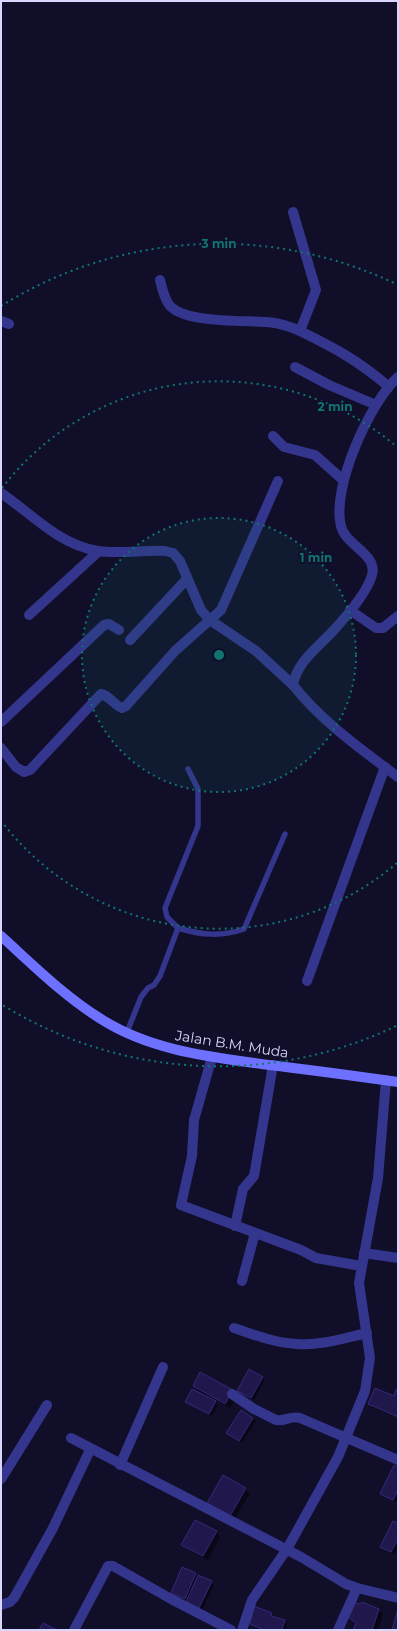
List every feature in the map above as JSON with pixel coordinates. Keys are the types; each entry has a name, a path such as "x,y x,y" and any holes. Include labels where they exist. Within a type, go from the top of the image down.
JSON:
{"street":[{"path":"293,212 316,290 300,331"},
{"path":"160,280 168,304 178,312 191,316 268,322 289,326 339,349 364,365 388,386"},
{"path":"295,367 330,385 376,405"},
{"path":"293,685 295,674 303,662 333,631 350,610 365,590 373,570 370,560 347,537 341,528 339,514 343,480 353,453 376,405 388,386 398,377"},
{"path":"273,436 284,447 315,455 343,480"},
{"path":"1,748 16,767 24,772 30,770 101,694 105,695 117,706 122,708 126,706 175,651 221,610 278,481"},
{"path":"1,493 63,539 84,548 99,551 165,551 173,553 180,560 201,610 210,620 256,651 293,685 303,698 352,743 398,777"},
{"path":"29,616 99,551"},
{"path":"130,640 187,578"},
{"path":"350,610 376,628 383,628 398,616"},
{"path":"1,722 104,625 109,624 119,630"},
{"path":"307,981 385,767"},
{"name":"Jalan B.M. Muda","path":"1,936 40,972 102,1020 127,1032 170,1049 212,1057 398,1082"},
{"path":"212,1057 194,1120 192,1156 181,1204 183,1207 302,1250 316,1258 361,1266"},
{"path":"234,1226 243,1189 253,1179 273,1065"},
{"path":"242,1630 252,1600 287,1549 338,1457 361,1403 369,1374 370,1358 359,1295 361,1266 378,1178 386,1080"},
{"path":"242,1280 255,1233"},
{"path":"364,1253 398,1258"},
{"path":"234,1328 267,1339 297,1344 318,1343 366,1334"},
{"path":"120,1465 163,1367"},
{"path":"232,1394 254,1409 276,1420 279,1421 294,1416 398,1460"},
{"path":"1,1479 47,1405"},
{"path":"71,1438 90,1450 287,1549 357,1588 398,1598"},
{"path":"1,1604 10,1602 14,1598 53,1528 90,1450"},
{"path":"74,1630 108,1566 113,1566 171,1599 231,1630"},
{"path":"338,1630 357,1588"}],"lane":[{"path":"188,769 198,789 198,826 165,908 167,917 178,928 212,936 230,934 244,929 285,834"},
{"path":"127,1032 141,997 148,988 154,985 160,976 178,928"}],"building":[{"path":"249,1369 263,1377 251,1398 237,1391"},
{"path":"200,1372 233,1390 225,1404 193,1386"},
{"path":"375,1388 394,1396 396,1389 398,1390 398,1417 368,1404"},
{"path":"192,1389 216,1401 209,1414 185,1402"},
{"path":"241,1410 253,1418 239,1441 226,1433"},
{"path":"394,1465 398,1467 398,1490 393,1500 380,1494"},
{"path":"223,1475 246,1488 230,1516 207,1503"},
{"path":"195,1520 217,1531 203,1556 181,1545"},
{"path":"393,1521 398,1523 398,1539 391,1552 380,1547"},
{"path":"182,1567 196,1573 185,1599 171,1593"},
{"path":"198,1575 212,1581 199,1608 186,1602"},
{"path":"362,1602 379,1609 372,1630 353,1630 356,1623 345,1615 356,1603 360,1604"},
{"path":"254,1606 272,1613 271,1616 285,1620 282,1630 264,1630 250,1624"},
{"path":"398,1609 398,1630 392,1630"},
{"path":"43,1623 57,1630 39,1630"}]}
